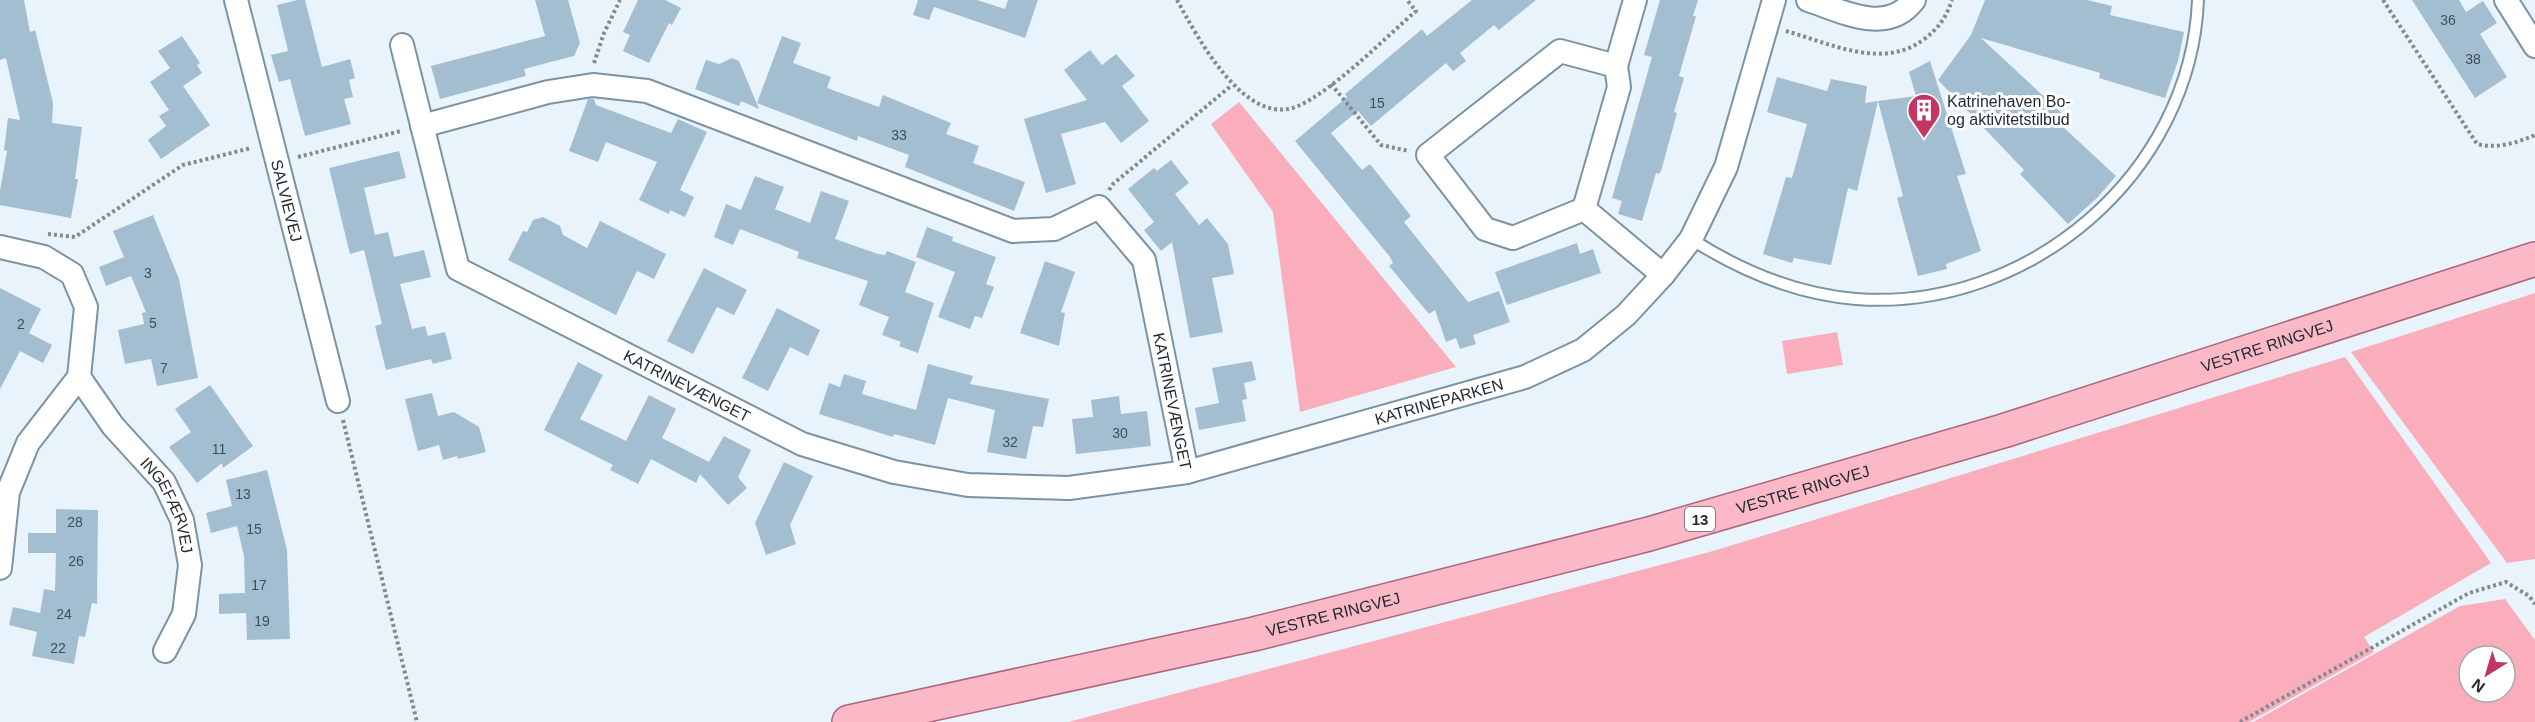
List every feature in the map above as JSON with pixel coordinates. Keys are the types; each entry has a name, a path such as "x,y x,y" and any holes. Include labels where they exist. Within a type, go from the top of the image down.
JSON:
{"main road":[{"name":"VESTRE RINGVEJ","path":"849,722 1254,634 1649,534 2003,431 2535,259"}],"street":[{"name":"SALVIEVEJ","path":"236,0 338,401"},
{"path":"1584,209 1619,87 1616,66 1635,0"},
{"name":"KATRINEPARKEN","path":"1187,472 1524,377 1583,350 1626,315 1663,275 1691,239 1726,167 1774,0"},
{"path":"1808,0 1873,20 1891,19 1906,10 1914,0"},
{"path":"2506,0 2535,46"},
{"name":"KATRINEVÆNGET","path":"402,45 458,269 802,444 894,472 968,485 1069,488 1187,472 1144,260 1099,207"},
{"path":"1584,209 1513,238 1485,229 1428,154 1560,51 1616,66"},
{"path":"422,126 548,92 593,85 647,92 1012,231 1054,229 1099,207"},
{"path":"1584,209 1663,275"},
{"path":"0,247 44,257 72,274 86,308 79,377 28,443 8,492 0,568"},
{"name":"INGEFÆRVEJ","path":"79,377 113,426 164,482 182,520 190,565 184,614 165,651"}],"lane":[{"path":"1691,239 1729,262 1770,280 1812,293 1856,299 1901,299 1945,293 1988,281 2028,263 2066,240 2100,211 2130,178 2156,142 2175,102 2190,60 2198,0"}],"path":[{"path":"593,85 594,60 620,0"},
{"path":"1177,0 1202,45 1232,85 1260,104 1279,109 1297,106 1331,84 1416,11 1407,0"},
{"path":"2383,0 2477,144 2489,147 2521,141 2535,135"},
{"path":"1331,84 1381,145 1428,154"},
{"path":"1099,207 1113,184 1232,85"},
{"path":"39,233 75,237 183,165 274,152 422,126"},
{"path":"338,401 417,722"},
{"path":"2240,722 2469,593 2506,582 2529,596 2535,604"}],"shaded area":[{"path":"1239,102 1456,367 1300,412 1273,212 1211,124"},
{"path":"2535,293 2535,559 2507,563 2351,352"},
{"path":"1837,332 1843,365 1787,374 1782,341"},
{"path":"2345,357 2491,563 2364,637 2374,652 2249,722 1068,722 1713,551"},
{"path":"2505,599 2535,640 2535,722 2253,722 2460,606"}],"building":[{"path":"0,0 24,0 30,32 35,30 53,103 52,123 82,127 75,179 78,179 71,218 0,205 7,151 4,150 8,118 20,120 6,58 0,60"},
{"path":"305,0 322,67 350,59 355,78 349,80 353,97 344,99 351,124 305,136 290,79 279,82 271,55 288,51 277,5"},
{"path":"535,0 568,0 580,43 574,56 524,69 526,76 440,99 431,66 545,36"},
{"path":"638,0 665,0 681,8 672,25 669,23 649,63 623,51 630,35 623,32"},
{"path":"918,0 977,0 1005,9 1008,0 1038,0 1025,38 934,7 929,20 913,15"},
{"path":"1472,0 1536,0 1499,30 1494,25 1460,53 1466,61 1453,71 1446,63 1371,126 1358,111 1331,133 1362,170 1370,164 1411,216 1404,222 1468,302 1499,291 1510,322 1473,335 1476,344 1460,349 1456,338 1446,342 1435,310 1429,314 1389,266 1393,263 1390,257 1295,141 1347,97 1345,94 1422,29 1427,36"},
{"path":"1660,0 1698,0 1693,16 1696,16 1679,76 1684,78 1674,112 1677,113 1661,171 1659,174 1656,173 1642,221 1618,214 1622,201 1612,198 1652,57 1644,55"},
{"path":"1985,0 2087,0 2112,6 2110,15 2184,32 2178,61 2165,98 2099,78 2100,73 1981,38 2067,118 2061,125 2116,176 2097,198 2068,224 2020,174 2024,170 1938,80 1971,35"},
{"path":"2412,0 2459,0 2466,12 2483,1 2497,23 2480,34 2507,77 2475,98"},
{"path":"182,36 200,63 197,65 202,73 183,86 210,125 161,159 148,140 166,126 159,116 169,110 150,82 170,68 158,51"},
{"path":"782,36 801,43 793,63 831,77 827,88 879,107 883,95 951,123 946,134 979,146 973,163 1025,182 1014,211 905,167 909,155 858,136 857,141 757,103"},
{"path":"1090,50 1102,65 1116,54 1135,76 1122,86 1149,121 1121,143 1105,122 1061,134 1076,184 1046,193 1024,119 1087,100 1064,70"},
{"path":"732,58 739,61 759,109 741,101 739,106 695,89 706,60 719,64"},
{"path":"1930,61 1966,174 1957,176 1981,251 1946,264 1947,269 1918,276 1897,198 1903,196 1878,101 1916,96 1909,72"},
{"path":"1777,77 1827,91 1831,79 1867,86 1865,103 1878,101 1857,191 1848,188 1831,265 1794,258 1792,263 1763,254 1786,177 1792,178 1807,124 1767,112"},
{"path":"588,99 594,99 596,105 671,133 678,119 707,132 680,190 694,197 685,217 670,210 669,214 639,200 657,162 606,142 598,162 569,151"},
{"path":"399,151 406,178 364,188 375,235 388,232 394,257 424,250 431,277 400,284 412,329 425,326 428,336 445,332 452,359 433,364 431,359 386,370 375,326 382,324 364,250 350,254 329,168"},
{"path":"1171,160 1189,183 1175,194 1199,225 1207,218 1228,244 1234,274 1212,278 1223,332 1190,338 1172,242 1161,251 1144,230 1154,222 1128,189 1154,168 1157,171"},
{"path":"755,176 784,187 775,209 810,223 821,191 849,201 835,239 878,254 885,255 887,251 916,262 905,292 934,303 918,353 899,346 901,342 882,335 889,317 859,305 868,281 797,258 799,252 740,229 733,245 714,237 726,204 741,210"},
{"path":"153,215 179,279 198,378 157,386 151,359 125,364 118,330 144,324 142,313 146,312 131,276 106,286 99,267 124,257 113,231"},
{"path":"543,217 560,226 563,235 587,248 600,221 666,254 654,279 637,271 616,315 508,260 523,231 527,232 533,220"},
{"path":"927,227 953,237 952,241 996,257 986,284 994,287 982,318 975,316 970,329 938,317 955,272 916,257"},
{"path":"1577,243 1580,254 1593,249 1601,273 1507,305 1495,272"},
{"path":"1045,261 1075,272 1061,312 1065,313 1059,346 1020,333"},
{"path":"704,268 747,290 734,315 717,307 693,354 667,341"},
{"path":"0,288 41,309 29,333 52,345 43,363 20,351 0,389"},
{"path":"777,308 820,330 808,356 790,347 768,391 742,378"},
{"path":"1252,361 1256,380 1244,383 1247,399 1242,400 1246,421 1199,430 1195,408 1219,403 1212,368"},
{"path":"578,362 603,375 580,419 626,441 649,395 676,409 662,438 709,462 724,436 751,450 738,477 747,488 728,505 700,474 696,483 651,459 638,484 610,470 613,465 544,430"},
{"path":"928,364 973,376 970,384 1049,399 1043,427 1033,426 1026,459 987,452 995,410 948,398 935,445 894,434 893,437 819,414 829,383 840,387 844,374 866,381 862,394 916,410"},
{"path":"210,385 253,446 223,468 222,463 197,483 169,447 191,432 175,409"},
{"path":"432,393 438,416 454,412 479,427 486,452 443,460 439,445 418,451 405,399"},
{"path":"1119,396 1121,414 1147,411 1151,446 1076,454 1072,419 1093,417 1091,400"},
{"path":"784,462 813,476 790,525 796,544 766,555 755,523"},
{"path":"267,470 287,550 290,639 247,640 246,613 219,614 219,594 245,593 244,556 237,526 211,533 206,513 232,506 226,480"},
{"path":"56,509 98,510 97,604 92,603 85,637 79,636 74,664 32,656 37,632 9,625 13,607 40,613 44,589 55,591 56,553 28,553 28,533 56,533"}],"place":[{"name":"Katrinehaven Bo- og aktivitetstilbud","path":"1924,139"}]}
